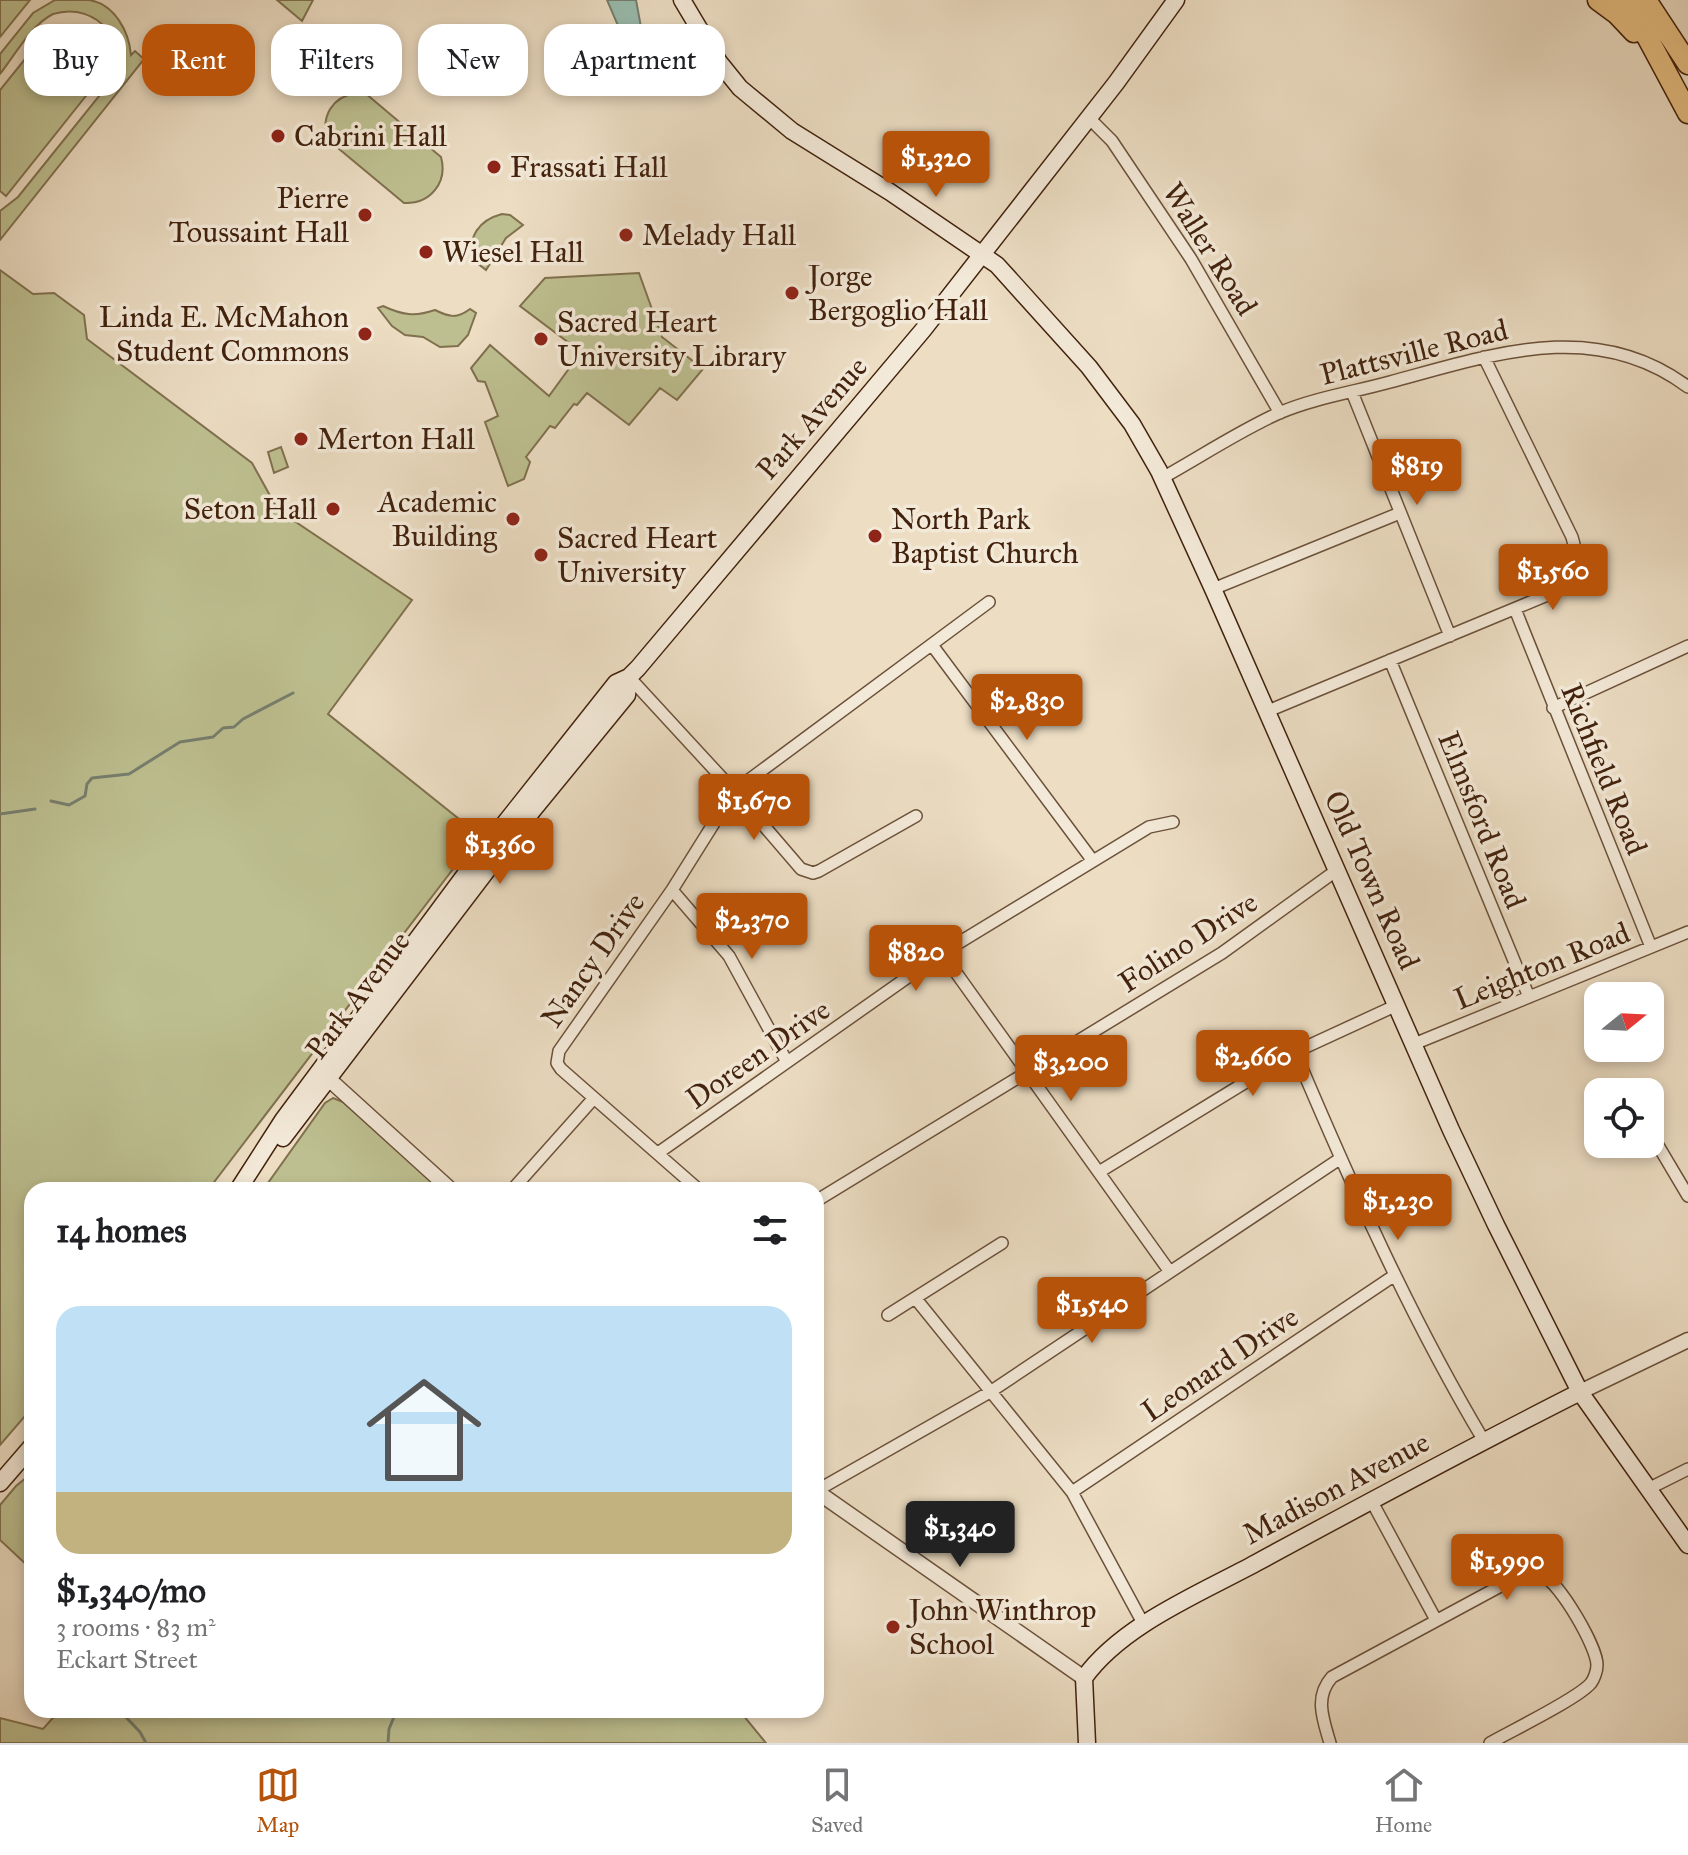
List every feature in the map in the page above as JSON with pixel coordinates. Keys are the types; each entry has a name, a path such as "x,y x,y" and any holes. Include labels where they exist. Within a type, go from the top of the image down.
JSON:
{"highway":[{"path":"1598,0 1617,14 1665,69"},
{"path":"1624,0 1688,113"},
{"path":"1646,0 1688,64"}],"main road":[{"name":"Old Town Road","path":"682,0 719,62 752,100 792,131 902,200 997,265 1109,391 1139,436 1162,478 1213,589 1496,1225 1580,1392 1688,1545"},
{"name":"Park Avenue","path":"242,1182 252,1165 325,1075 616,683 629,677 881,382 1089,118 1176,0"},
{"name":"Madison Avenue","path":"1084,1678 1114,1645 1144,1625 1371,1500 1580,1392"},
{"path":"0,1483 24,1455"},
{"path":"1084,1678 1087,1743"}],"street":[{"name":"Waller Road","path":"1089,118 1112,141 1191,259 1280,413"},
{"name":"Plattsville Road","path":"1162,478 1280,413 1484,357 1536,347 1591,348 1641,360 1662,369 1688,387"},
{"path":"1268,711 1515,609 1563,586 1575,567 1576,547 1484,357"},
{"path":"1352,392 1450,636"},
{"path":"1213,589 1400,513"},
{"name":"Nancy Drive","path":"690,1182 561,1069 557,1055 672,890 734,791 989,602"},
{"name":"Richfield Road","path":"1515,609 1651,947"},
{"path":"932,645 1093,861"},
{"path":"1553,708 1688,646"},
{"name":"Elmsford Road","path":"1390,660 1529,997"},
{"path":"629,677 734,791 796,865 813,873 916,816"},
{"name":"Doreen Drive","path":"658,1153 942,953 1149,827 1173,822"},
{"name":"Folino Drive","path":"824,1196 1222,953 1337,870"},
{"path":"672,890 729,956 787,1062"},
{"name":"Leighton Road","path":"1414,1044 1688,932"},
{"path":"942,953 1170,1272"},
{"path":"1099,1172 1295,1052 1397,1005"},
{"path":"1295,1052 1395,1275 1451,1386 1484,1441"},
{"path":"325,1075 442,1182"},
{"path":"519,1182 594,1098"},
{"path":"1664,1156 1688,1196"},
{"path":"824,1486 990,1392 1341,1158"},
{"path":"888,1315 1002,1243"},
{"name":"Leonard Drive","path":"1072,1492 1395,1275"},
{"path":"916,1299 1072,1492 1144,1625"},
{"name":"Madison Avenue","path":"1580,1392 1688,1340"},
{"path":"1648,1489 1688,1469"},
{"path":"824,1497 1084,1678"},
{"path":"1371,1500 1436,1620"},
{"path":"1330,1743 1320,1706 1325,1685 1341,1671 1520,1576 1542,1576 1559,1589 1594,1653 1597,1663 1595,1673 1585,1688 1490,1743"}],"shaded area":[{"path":"0,0 30,0 0,37"},
{"path":"55,0 89,0 106,7 121,24 101,24 84,14 69,11 53,14 39,24 24,24 33,13"},
{"path":"277,0 313,0 302,21"},
{"path":"607,0 636,0 640,24 617,24"},
{"path":"24,24 24,41 0,74 0,54"},
{"path":"126,34 131,55 135,51 142,62 126,82"},
{"path":"24,60 24,96 86,96 6,196 0,191 0,90"},
{"path":"99,96 115,96 0,240 0,211 18,197"},
{"path":"369,96 441,157 442,175 429,196 404,203 327,139 327,115 340,99"},
{"path":"502,214 510,215 523,225 506,238 486,270 473,260 473,237 487,220"},
{"path":"0,270 33,294 54,293 84,315 87,339 252,463 278,510 412,600 328,714 479,835 214,1182 24,1182 24,1417 0,1445"},
{"path":"639,273 662,337 703,369 677,400 660,388 629,425 587,393 555,428 550,426 526,457 530,462 524,479 508,486 485,422 498,416 485,382 478,381 471,368 490,345 549,396 581,352 520,306 545,278"},
{"path":"383,306 409,314 435,310 457,316 470,309 476,313 468,335 458,346 440,347 423,337 405,335 392,326 378,308"},
{"path":"281,447 288,467 274,473 268,452"},
{"path":"333,1098 343,1102 433,1182 269,1182 325,1103"},
{"path":"24,1480 24,1562 0,1540 0,1505"},
{"path":"0,1718 43,1729 53,1718 746,1718 766,1743 0,1743"}],"waterway":[{"path":"51,801 69,805 85,796 87,784 92,778 129,774 180,742 213,737 223,728 234,727 243,719 293,693"},
{"path":"0,814 35,809"},
{"path":"127,1718 146,1743"},
{"path":"388,1743 394,1718"}],"place":[{"name":"Cabrini Hall","path":"278,136"},
{"name":"Frassati Hall","path":"494,167"},
{"name":"Pierre Toussaint Hall","path":"365,215"},
{"name":"Melady Hall","path":"626,235"},
{"name":"Wiesel Hall","path":"426,252"},
{"name":"Jorge Bergoglio Hall","path":"792,293"},
{"name":"Linda E. McMahon Student Commons","path":"365,334"},
{"name":"Sacred Heart University Library","path":"541,339"},
{"name":"Merton Hall","path":"301,439"},
{"name":"Seton Hall","path":"333,509"},
{"name":"Academic Building","path":"513,519"},
{"name":"North Park Baptist Church","path":"875,536"},
{"name":"Sacred Heart University","path":"541,555"},
{"name":"John Winthrop School","path":"893,1627"}]}
